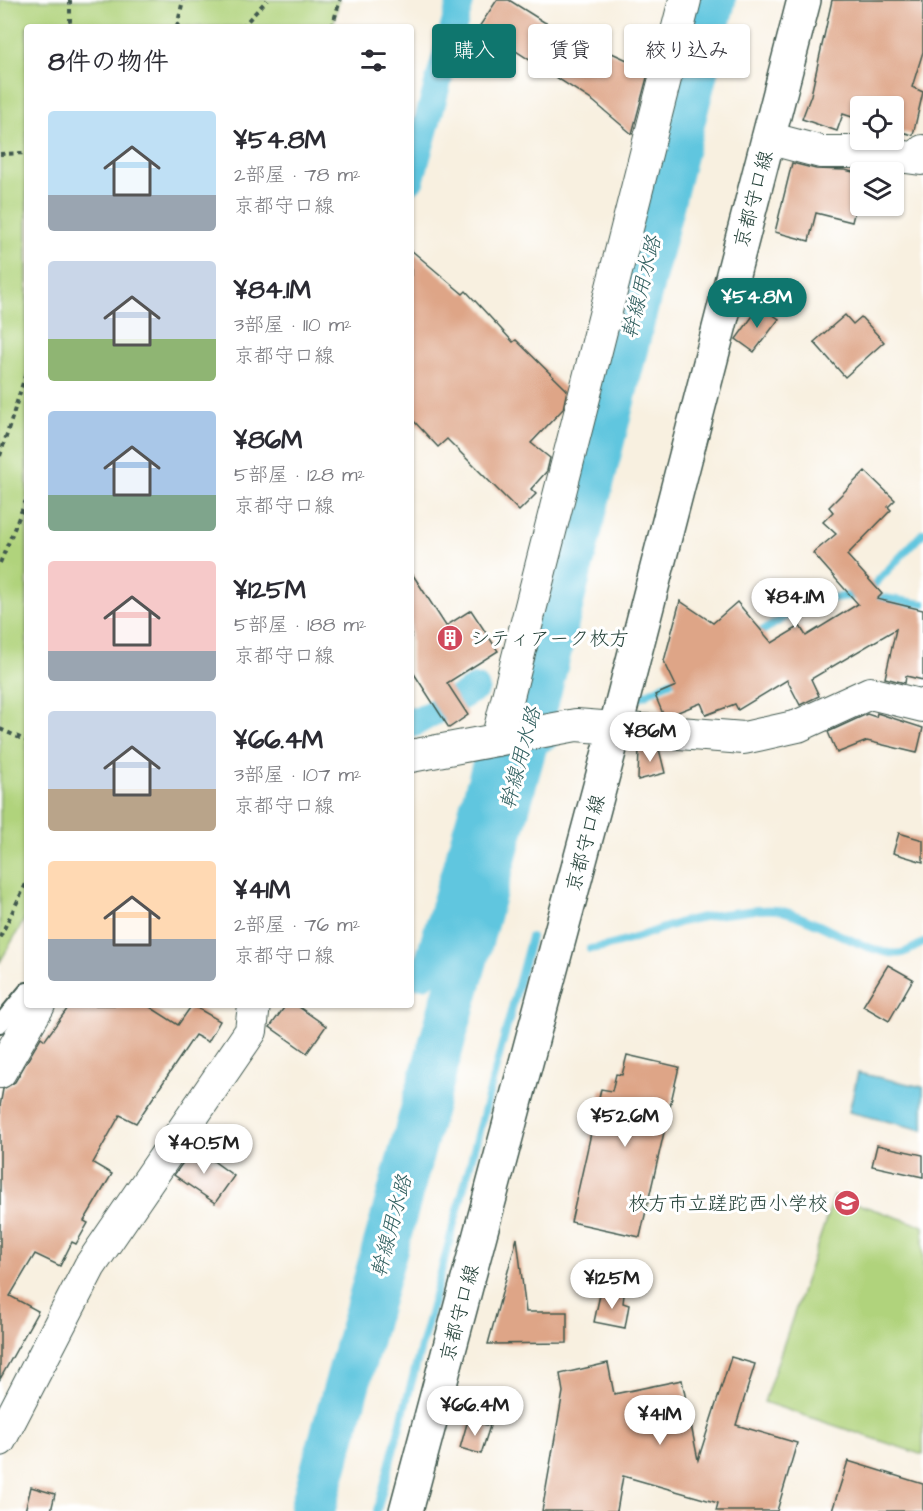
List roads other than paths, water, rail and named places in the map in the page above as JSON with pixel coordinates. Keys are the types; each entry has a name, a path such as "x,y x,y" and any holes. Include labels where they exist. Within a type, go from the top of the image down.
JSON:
{"main road":[{"name":"京都守口線","path":"405,1511 615,726 804,0"}],"street":[{"path":"496,740 685,0"},
{"path":"768,138 821,152 868,152 921,159 923,151"},
{"path":"414,755 576,725 615,726 744,738 798,726 870,693 923,706"},
{"path":"0,1072 37,1008"},
{"path":"0,1440 90,1266 250,1031 254,1008"}],"lane":[{"path":"0,1024 24,994"}],"water":[{"path":"858,1073 923,1087 923,1130 849,1112"}],"waterway":[{"path":"414,169 461,0"},
{"name":"幹線用水路","path":"312,1511 530,725 713,0"},
{"path":"868,591 923,533"},
{"path":"755,635 817,602 859,596"},
{"path":"871,596 923,604"},
{"path":"631,702 682,676"},
{"path":"414,723 476,688"},
{"path":"519,762 554,743"},
{"path":"414,975 424,975 488,755 519,762"},
{"path":"590,949 624,942 693,919 767,909 796,915 876,950 902,953 923,943"},
{"path":"377,1511 531,937"}],"place":[{"name":"シティアーク枚方","path":"450,638"},
{"name":"枚方市立蹉跎西小学校","path":"847,1203"}]}
